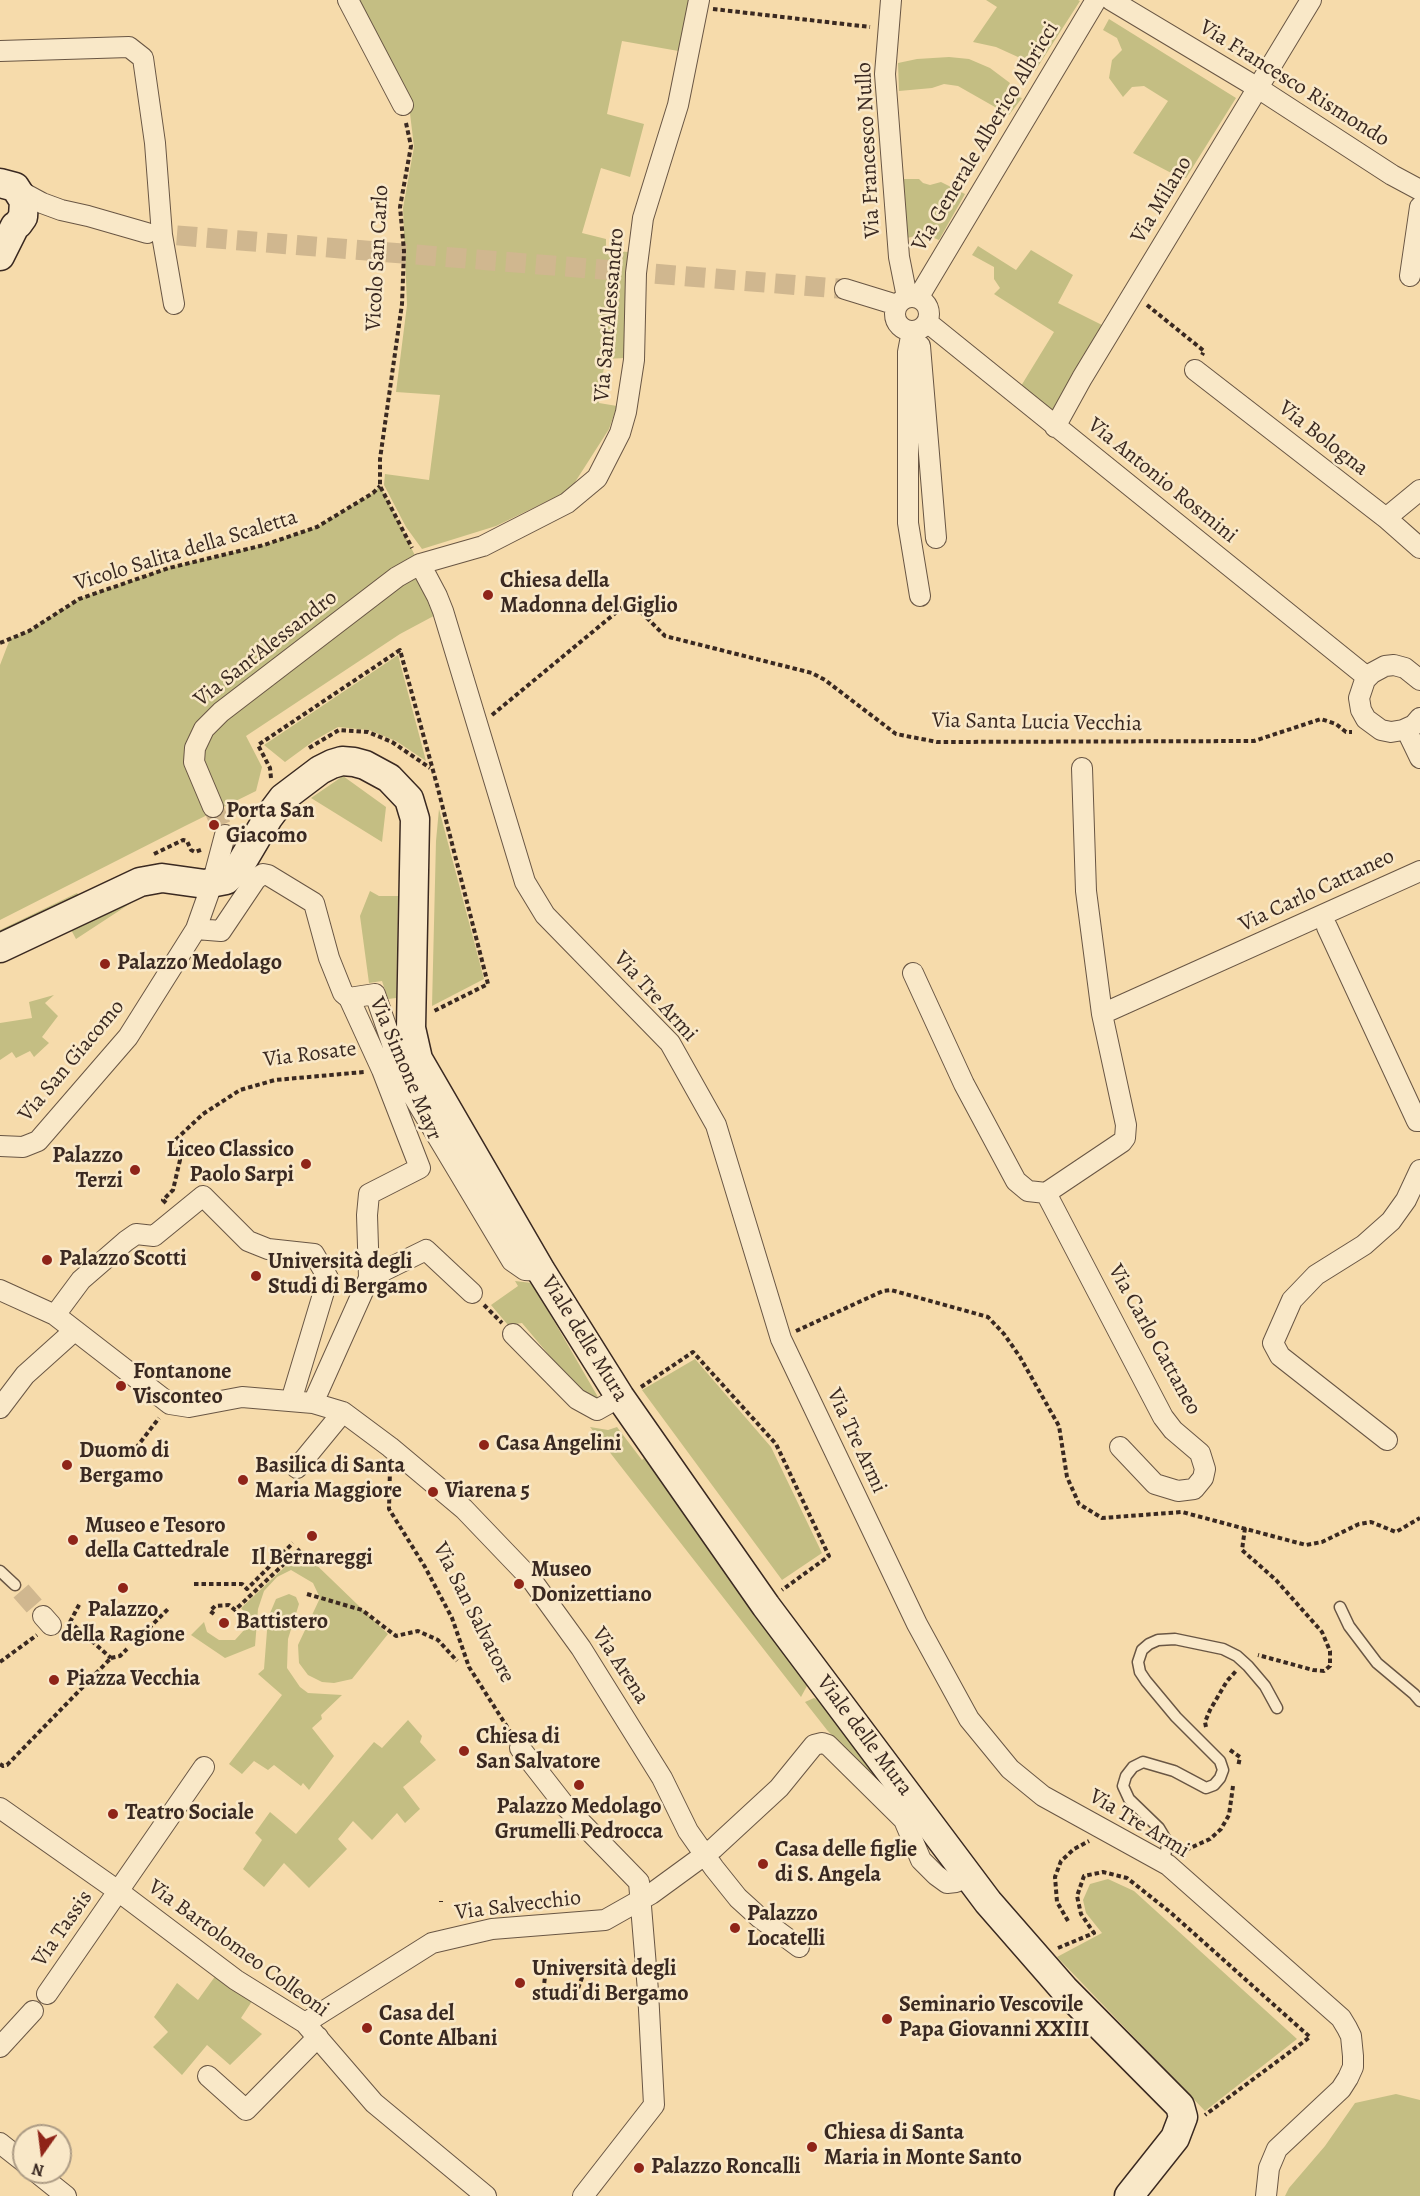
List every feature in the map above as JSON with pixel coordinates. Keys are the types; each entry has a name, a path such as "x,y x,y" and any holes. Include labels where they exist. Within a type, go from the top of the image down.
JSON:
{"street":[{"path":"348,0 403,105"},
{"name":"Via Francesco Nullo","path":"891,0 885,75 899,257 908,300"},
{"name":"Via Generale Alberico Albricci","path":"908,300 1096,0"},
{"name":"Via Francesco Rismondo","path":"1111,0 1258,88 1392,175 1420,190"},
{"name":"Via Milano","path":"1055,427 1082,378 1311,0"},
{"name":"Via Sant'Alessandro","path":"213,807 194,762 195,748 204,729 221,712 397,577 420,564 483,546 567,503 597,478 620,433 626,412 634,360 636,273 643,218 678,105 705,4"},
{"path":"0,51 129,47 143,58 155,143 162,235 174,304"},
{"path":"9,187 61,210 147,233"},
{"path":"0,256 11,227 25,209 24,201 9,187"},
{"path":"1410,276 1420,207"},
{"path":"11,227 36,215 61,210"},
{"path":"845,289 908,300 928,309 908,352 908,523 920,596"},
{"path":"908,300 895,310 896,322 905,330 919,328"},
{"path":"919,328 936,538"},
{"name":"Via Antonio Rosmini","path":"919,328 1055,427 1367,677"},
{"name":"Via Bologna","path":"1195,370 1386,518 1420,548"},
{"path":"1386,518 1420,490"},
{"name":"Via Tre Armi","path":"420,564 437,596 478,723 525,882 545,915 670,1043 716,1125 781,1338 917,1624 969,1719 1010,1769 1043,1796 1166,1864 1341,2018 1351,2036 1353,2067 1348,2078 1341,2089 1277,2149 1269,2168 1266,2196"},
{"path":"1420,680 1408,669 1394,665 1379,668 1367,677 1359,698 1361,710 1375,727 1387,732 1413,723 1420,758"},
{"name":"Viale delle Mura","path":"212,884 226,880 239,867 268,818 283,798 320,770 332,764 342,761 366,765 389,778 409,799 415,819 411,1013 413,1042 418,1059 541,1271 627,1392 766,1606 988,1902 1064,1989 1180,2106 1183,2117 1175,2138 1129,2196"},
{"path":"913,973 964,1084 1016,1181 1028,1191 1046,1192 1122,1142 1125,1138 1126,1125 1102,1014 1086,891 1082,768"},
{"path":"0,948 140,882 162,878 212,884 225,835"},
{"name":"Via Carlo Cattaneo","path":"1102,1014 1420,871"},
{"path":"196,929 221,931 256,879 263,874 268,875 314,903 329,958 346,995"},
{"name":"Via San Giacomo","path":"0,1146 24,1147 38,1141 128,1037 196,929 212,884"},
{"path":"1327,927 1417,1120 1420,1121"},
{"name":"Via Simone Mayr","path":"313,1403 369,1278 367,1215 369,1194 420,1168 382,1070 346,995 375,994 406,1084 512,1261 525,1270 541,1271"},
{"path":"1387,1440 1280,1356 1273,1343 1292,1300 1316,1275 1364,1245 1391,1221 1406,1200 1420,1170"},
{"name":"Via Carlo Cattaneo","path":"1046,1192 1163,1417 1173,1430 1200,1453 1205,1469 1203,1478 1194,1489 1178,1491 1155,1484 1120,1448"},
{"path":"55,1315 81,1280 136,1234 154,1236 203,1196 248,1241 268,1249 314,1254 328,1278 282,1400"},
{"path":"369,1278 426,1250 472,1293"},
{"path":"0,1290 55,1315 170,1404"},
{"path":"0,1408 25,1375 74,1331"},
{"path":"513,1334 577,1399 597,1410 627,1392"},
{"name":"Via Arena","path":"170,1404 189,1407 242,1397 313,1403 343,1412 390,1447 464,1509 531,1579 581,1648 662,1778 688,1831 705,1855 738,1898 760,1918 799,1947"},
{"path":"297,1468 343,1412"},
{"name":"Via Salvecchio","path":"207,2076 246,2110 312,2030 432,1943 492,1929 605,1920 651,1894 705,1855 779,1788 814,1745 822,1743 828,1745 904,1820 921,1860 936,1875 947,1882 957,1882 969,1876"},
{"path":"520,1748 566,1807 639,1882 654,2105 583,2196"},
{"name":"Via Tassis","path":"47,1994 204,1767"},
{"name":"Via Bartolomeo Colleoni","path":"0,1808 118,1891 236,1980 312,2030 374,2103 486,2196"},
{"path":"0,2047 33,2011"},
{"path":"0,2143 12,2152"},
{"path":"51,2184 66,2196"}],"lane":[{"path":"0,1571 15,1585"},
{"path":"1340,1608 1348,1626 1377,1663 1420,1701"},
{"path":"1166,1864 1165,1838 1159,1828 1129,1799 1123,1786 1126,1776 1133,1767 1143,1762 1174,1771 1206,1788 1214,1785 1221,1778 1223,1770 1220,1761 1176,1717 1146,1681 1140,1672 1138,1662 1142,1650 1158,1640 1175,1640 1223,1649 1244,1662 1265,1686 1277,1708"}],"path":[{"path":"705,4 888,30"},
{"name":"Vicolo San Carlo","path":"402,527 380,486 380,459 402,304 404,251 400,207 411,146 403,105"},
{"path":"1133,293 1203,351 1195,370"},
{"name":"Vicolo Salita della Scaletta","path":"0,643 29,631 79,599 169,568 264,545 316,527 373,493 380,486"},
{"name":"Via Santa Lucia Vecchia","path":"478,723 499,710 630,601 665,636 812,673 825,680 896,734 937,742 1254,741 1321,719 1336,724 1346,732 1352,731 1358,738"},
{"path":"272,783 270,768 258,745 400,650 488,984 428,1014"},
{"path":"189,846 191,850 198,851"},
{"name":"Via Rosate","path":"180,1216 163,1200 172,1190 180,1160 170,1145 202,1114 240,1090 275,1080 382,1070"},
{"path":"781,1338 883,1291 891,1290 988,1317 1004,1334 1020,1357 1059,1426 1067,1477 1079,1504 1102,1518 1182,1512 1306,1545 1322,1542 1359,1524 1371,1522 1396,1532 1420,1518"},
{"path":"472,1293 513,1334"},
{"path":"627,1392 636,1389 693,1352 776,1444 829,1556 782,1590 789,1599"},
{"path":"136,1448 170,1404"},
{"name":"Via San Salvatore","path":"390,1447 389,1509 452,1618 469,1667 520,1748"},
{"path":"1208,1732 1205,1722 1210,1710 1227,1681 1251,1652 1313,1670 1323,1671 1330,1666 1330,1652 1322,1632 1275,1580 1242,1550 1245,1528"},
{"path":"194,1584 242,1584 248,1589 293,1543"},
{"path":"138,1546 170,1547"},
{"path":"214,1614 210,1611 215,1606 229,1605 235,1610 300,1549"},
{"path":"307,1594 362,1610 396,1636 418,1631 438,1640 457,1661"},
{"path":"0,1662 80,1602"},
{"path":"138,1639 169,1608"},
{"path":"55,1621 111,1658"},
{"path":"0,1764 7,1765 111,1658 120,1656 127,1649"},
{"path":"1225,1746 1240,1756 1237,1768"},
{"path":"1166,1864 1174,1855 1210,1839 1221,1829 1229,1815 1235,1780"},
{"path":"1068,1921 1058,1902 1055,1877 1061,1861 1074,1849 1090,1841 1123,1840"},
{"path":"1053,1951 1094,1933 1081,1914 1077,1896 1084,1876 1103,1872 1127,1878 1170,1912 1310,2037 1204,2116 1200,2124"},
{"path":"575,1965 583,1975 581,1986 576,1992 543,1994 546,1966 575,1965"},
{"path":"583,1975 609,1972"},
{"path":"1196,2107 1204,2116"}],"shaded area":[{"path":"352,0 691,0 684,52 622,41 607,114 644,124 630,177 601,168 582,233 606,239 606,250 628,252 625,358 605,359 599,403 617,406 609,429 570,490 496,526 422,549 406,527 384,485 385,474 429,480 440,395 396,392 407,305 403,208 414,147 409,105"},
{"path":"986,0 1080,1 1035,71 1018,57 996,47 973,42 997,7"},
{"path":"1109,19 1236,98 1186,178 1177,176 1133,153 1168,101 1144,86 1132,87 1123,97 1109,78 1112,60 1122,50 1117,38 1103,30"},
{"path":"949,57 969,59 990,68 1010,83 1005,93 1022,98 1009,115 958,86 944,84 932,88 899,91 898,63"},
{"path":"903,179 919,179 930,185 941,182 965,194 939,240 924,234 907,238"},
{"path":"978,246 1016,270 1031,250 1073,275 1058,303 1106,327 1053,418 1021,386 1054,332 994,294 1000,288 994,279 994,267 972,255"},
{"path":"380,486 443,611 400,634 246,736 262,767 256,791 0,920 0,665 10,639 29,631 79,599 169,568 264,545 317,527 373,493"},
{"path":"398,655 426,761 396,741 369,730 338,727 315,740 285,762 264,745"},
{"path":"343,776 386,807 382,842 311,798"},
{"path":"439,809 484,979 432,1006 436,841"},
{"path":"370,891 379,896 398,896 396,998 388,999 382,981 369,983 360,916"},
{"path":"77,893 80,897 0,935 0,930"},
{"path":"129,901 131,903 76,939 69,926"},
{"path":"54,995 45,1003 58,1016 42,1037 49,1043 34,1057 30,1051 16,1058 12,1052 0,1060 0,1023 32,1018 29,1002"},
{"path":"515,1281 532,1283 602,1404 592,1406 522,1323 508,1325 491,1305 518,1286"},
{"path":"695,1359 771,1447 822,1553 782,1580 642,1390"},
{"path":"590,1427 608,1430 617,1427 642,1460 645,1457 808,1684 801,1697"},
{"path":"302,1551 388,1634 352,1679 334,1683 322,1682 308,1675 299,1663 298,1645 320,1598 313,1583 291,1570 277,1577 264,1591 258,1609 255,1646 225,1658 191,1635 204,1622 207,1632 219,1640 235,1640 245,1629 245,1613 241,1608"},
{"path":"289,1594 296,1597 299,1604 288,1639 287,1668 300,1687 308,1693 342,1695 321,1715 322,1719 312,1728 334,1756 309,1790 303,1783 301,1786 274,1765 268,1770 254,1761 242,1774 229,1764 282,1695 258,1674 264,1669 268,1618 276,1599"},
{"path":"814,1698 819,1700 895,1802 827,1730 805,1702"},
{"path":"408,1720 422,1736 420,1742 436,1760 403,1787 420,1809 405,1823 397,1813 372,1840 353,1821 338,1839 347,1849 309,1888 284,1863 264,1887 243,1869 262,1840 255,1833 270,1812 296,1834 374,1742 382,1748"},
{"path":"1108,1879 1134,1891 1297,2039 1205,2111 1057,1957 1102,1933 1086,1913 1083,1900 1090,1884"},
{"path":"219,1971 256,1995 241,2018 262,2034 230,2065 207,2045 182,2075 153,2047 168,2032 154,2017 177,1983 198,2000"},
{"path":"1396,2094 1420,2100 1420,2196 1285,2196 1289,2188 1325,2146 1355,2103"}],"tunnel":[{"path":"147,233 845,289"},
{"path":"213,807 225,835"},
{"path":"21,1591 43,1616"}],"place":[{"name":"Chiesa della Madonna del Giglio","path":"488,595"},
{"name":"Porta San Giacomo","path":"214,825"},
{"name":"Palazzo Medolago","path":"105,964"},
{"name":"Liceo Classico Paolo Sarpi","path":"306,1164"},
{"name":"Palazzo Terzi","path":"135,1170"},
{"name":"Palazzo Scotti","path":"47,1260"},
{"name":"Università degli Studi di Bergamo","path":"256,1276"},
{"name":"Fontanone Visconteo","path":"121,1386"},
{"name":"Casa Angelini","path":"484,1445"},
{"name":"Duomo di Bergamo","path":"67,1465"},
{"name":"Basilica di Santa Maria Maggiore","path":"243,1480"},
{"name":"Viarena 5","path":"433,1492"},
{"name":"Il Bernareggi","path":"312,1536"},
{"name":"Museo e Tesoro della Cattedrale","path":"73,1540"},
{"name":"Museo Donizettiano","path":"519,1584"},
{"name":"Palazzo della Ragione","path":"123,1588"},
{"name":"Battistero","path":"224,1623"},
{"name":"Piazza Vecchia","path":"54,1680"},
{"name":"Chiesa di San Salvatore","path":"464,1751"},
{"name":"Palazzo Medolago Grumelli Pedrocca","path":"579,1785"},
{"name":"Teatro Sociale","path":"113,1814"},
{"name":"Casa delle figlie di S. Angela","path":"763,1864"},
{"name":"Palazzo Locatelli","path":"735,1928"},
{"name":"Università degli studi di Bergamo","path":"520,1983"},
{"name":"Seminario Vescovile Papa Giovanni XXIII","path":"887,2019"},
{"name":"Casa del Conte Albani","path":"367,2028"},
{"name":"Chiesa di Santa Maria in Monte Santo","path":"812,2147"},
{"name":"Palazzo Roncalli","path":"639,2168"}]}
